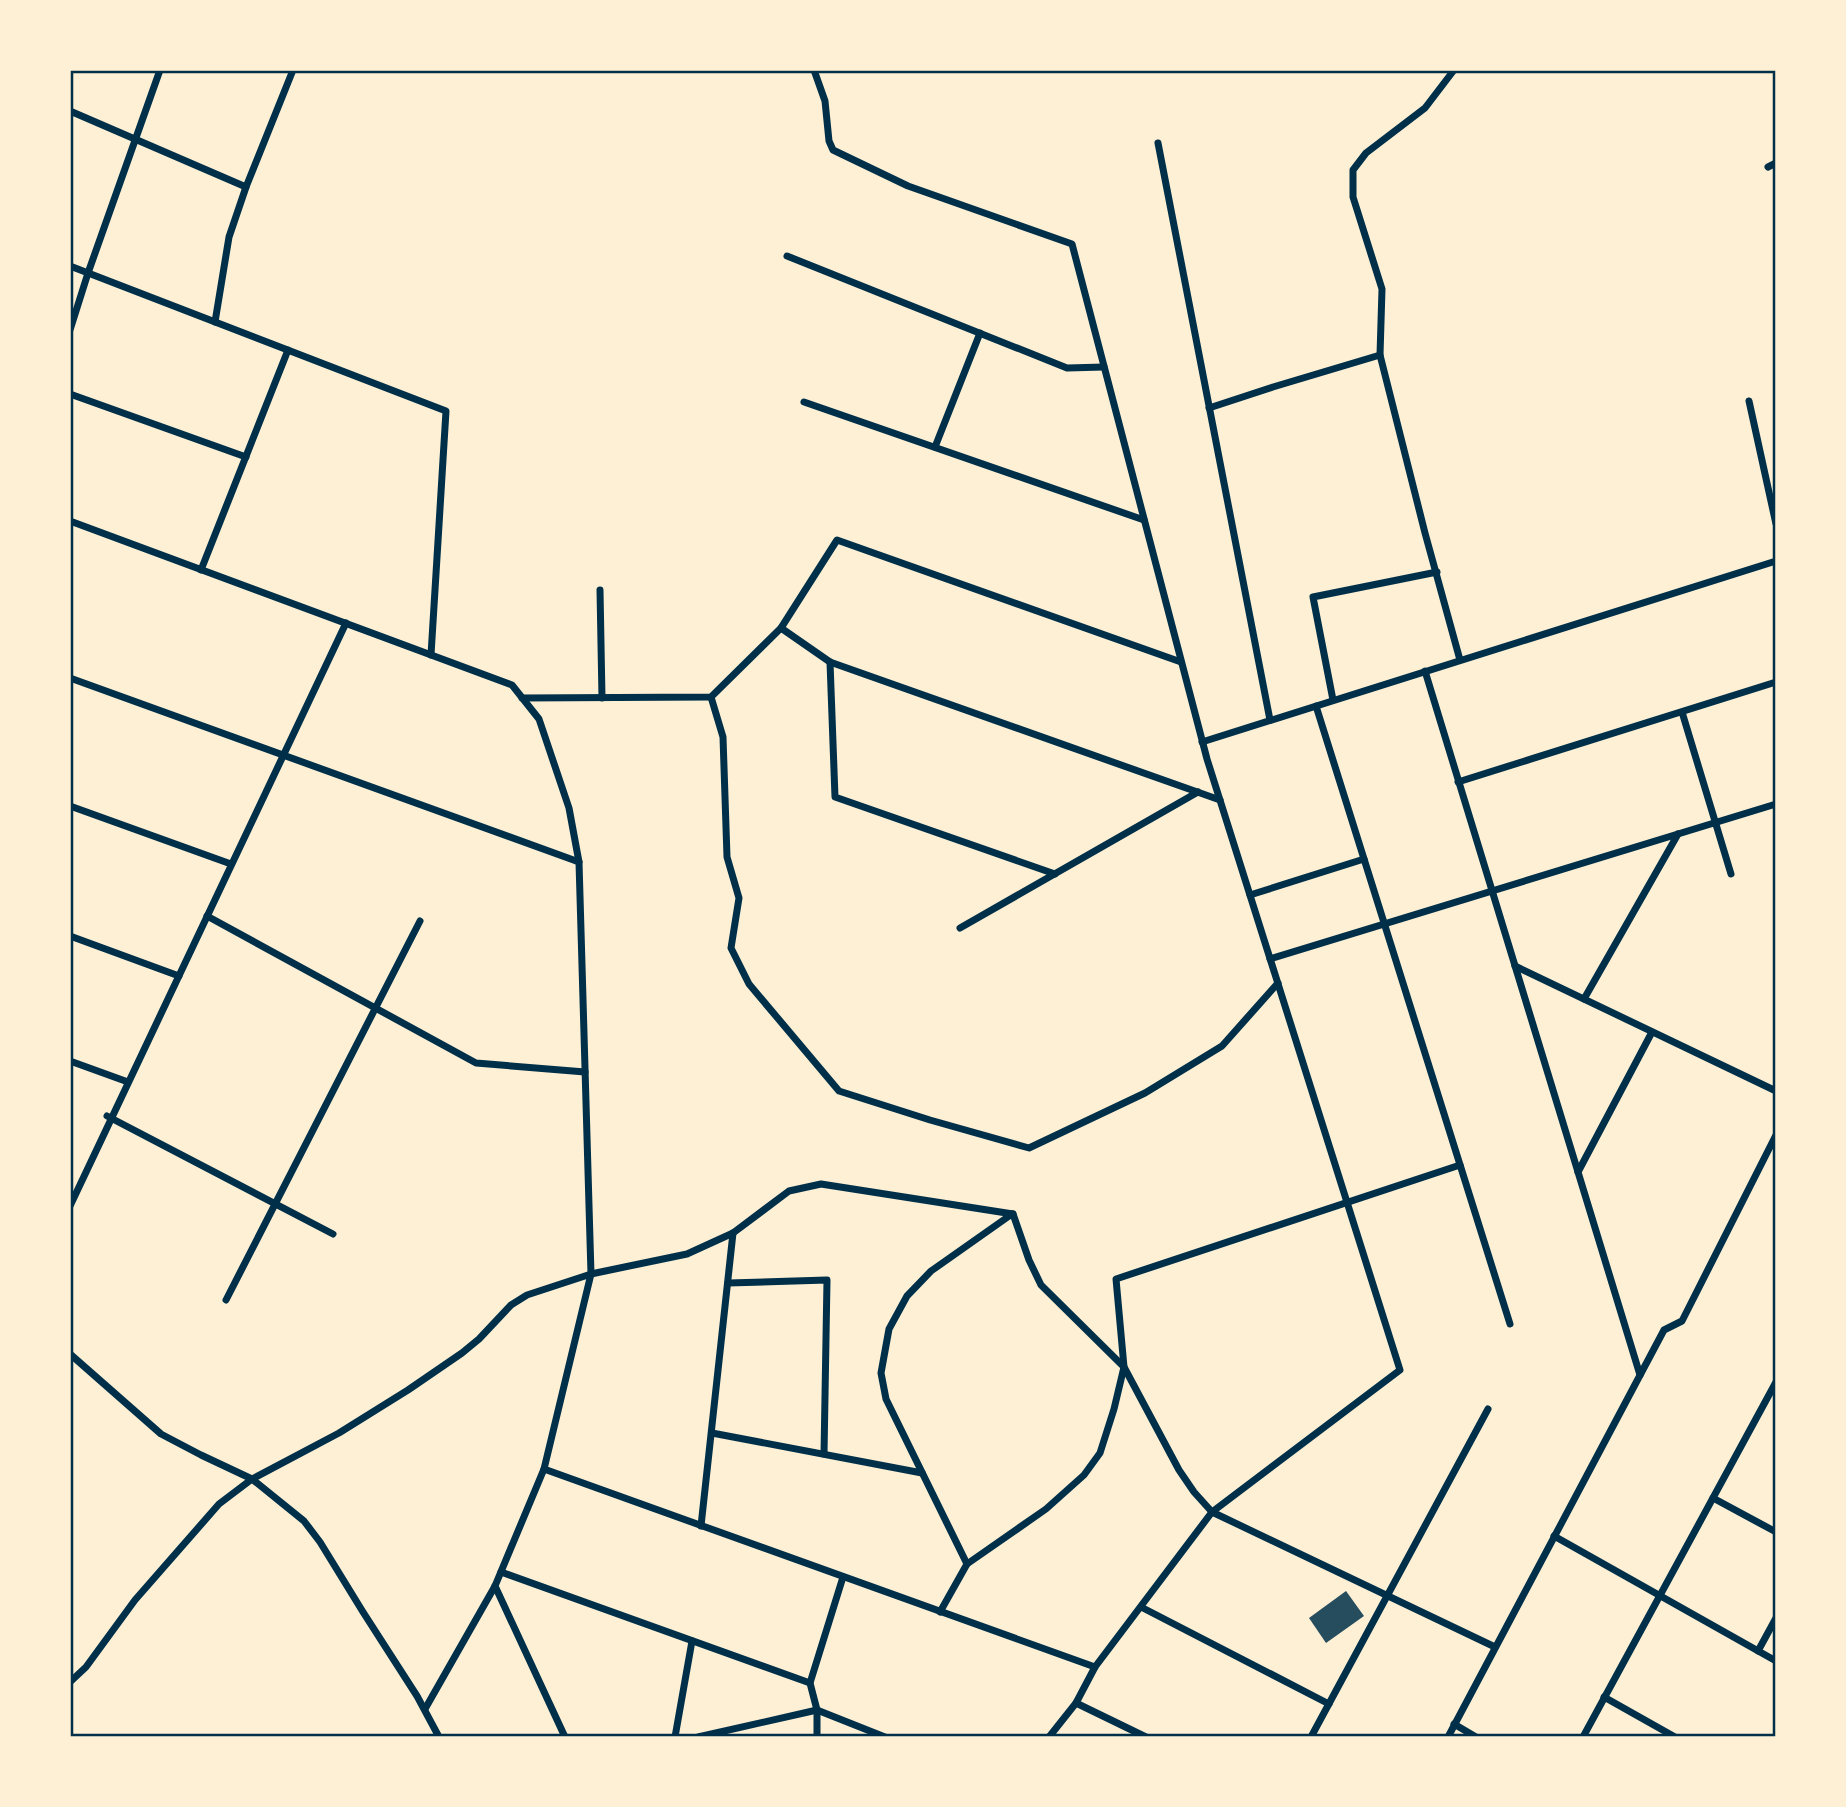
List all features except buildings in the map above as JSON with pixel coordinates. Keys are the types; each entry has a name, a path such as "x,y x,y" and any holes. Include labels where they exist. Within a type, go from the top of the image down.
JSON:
{"street":[{"path":"70,330 160,70"},
{"path":"215,322 229,237 293,70"},
{"path":"814,70 825,101 829,141 834,150 908,186 1072,244 1202,742 1400,1370 1212,1512 1095,1667 1076,1703 1049,1737"},
{"path":"1454,70 1425,108 1366,153 1353,170 1353,197 1382,289 1380,355 1460,660"},
{"path":"70,111 246,187"},
{"path":"1158,144 1270,720"},
{"path":"787,256 1067,368 1104,367"},
{"path":"70,266 446,411 431,655"},
{"path":"935,447 980,333"},
{"path":"201,570 288,350"},
{"path":"1209,408 1380,355"},
{"path":"70,394 246,457"},
{"path":"1749,401 1776,524"},
{"path":"804,402 1144,520"},
{"path":"1768,488 1776,480"},
{"path":"70,521 512,685 539,719 569,808 579,862 590,1274 544,1469 495,1586 425,1709"},
{"path":"522,698 711,697 781,628 837,540 1181,662"},
{"path":"1202,742 1776,561"},
{"path":"1334,700 1313,597 1437,572"},
{"path":"600,590 603,698"},
{"path":"70,1206 73,1192 179,976 346,623"},
{"path":"781,628 830,662 1220,800"},
{"path":"830,662 835,797 1055,874"},
{"path":"1425,671 1640,1375"},
{"path":"70,678 579,862"},
{"path":"1458,782 1776,682"},
{"path":"711,697 723,737 727,857 739,898 731,948 748,984 839,1091 1029,1148 1145,1093 1222,1046 1278,983"},
{"path":"1316,706 1510,1324"},
{"path":"1682,712 1731,874"},
{"path":"960,928 1198,792"},
{"path":"1270,959 1776,804"},
{"path":"70,806 232,864"},
{"path":"1584,999 1678,834"},
{"path":"1250,895 1364,859"},
{"path":"207,916 476,1063 585,1072"},
{"path":"226,1300 421,921"},
{"path":"70,936 179,976"},
{"path":"1515,966 1776,1091"},
{"path":"1578,1172 1652,1031"},
{"path":"70,1061 128,1082"},
{"path":"109,1117 333,1234"},
{"path":"1448,1737 1664,1330 1682,1321 1776,1135"},
{"path":"940,1612 967,1564 1046,1509 1084,1475 1100,1453 1124,1367 1116,1279 1460,1165"},
{"path":"70,1682 86,1667 135,1600 219,1504 252,1479 339,1433 408,1390 462,1353 511,1305 527,1295 590,1274 687,1254 733,1233 789,1191 821,1184 1013,1214"},
{"path":"1013,1214 1041,1285 1124,1367 1179,1470 1212,1512 1495,1647"},
{"path":"967,1564 886,1399 881,1373 890,1329 907,1296 931,1272 1013,1214"},
{"path":"702,1526 733,1233"},
{"path":"728,1283 827,1280 824,1454"},
{"path":"70,1354 161,1434 252,1479 304,1521 425,1709 439,1737"},
{"path":"1583,1737 1776,1382"},
{"path":"1311,1737 1488,1409"},
{"path":"712,1433 922,1473"},
{"path":"544,1469 1095,1667"},
{"path":"1713,1498 1776,1532"},
{"path":"1554,1536 1776,1661"},
{"path":"501,1572 810,1683"},
{"path":"817,1737 817,1710 810,1683 843,1577"},
{"path":"495,1586 565,1737"},
{"path":"1141,1607 1329,1704"},
{"path":"1758,1651 1776,1618"},
{"path":"675,1737 692,1641"},
{"path":"1604,1698 1675,1737"},
{"path":"1076,1703 1146,1737"},
{"path":"698,1737 817,1710 885,1737"},
{"path":"1454,1724 1476,1737"}]}
